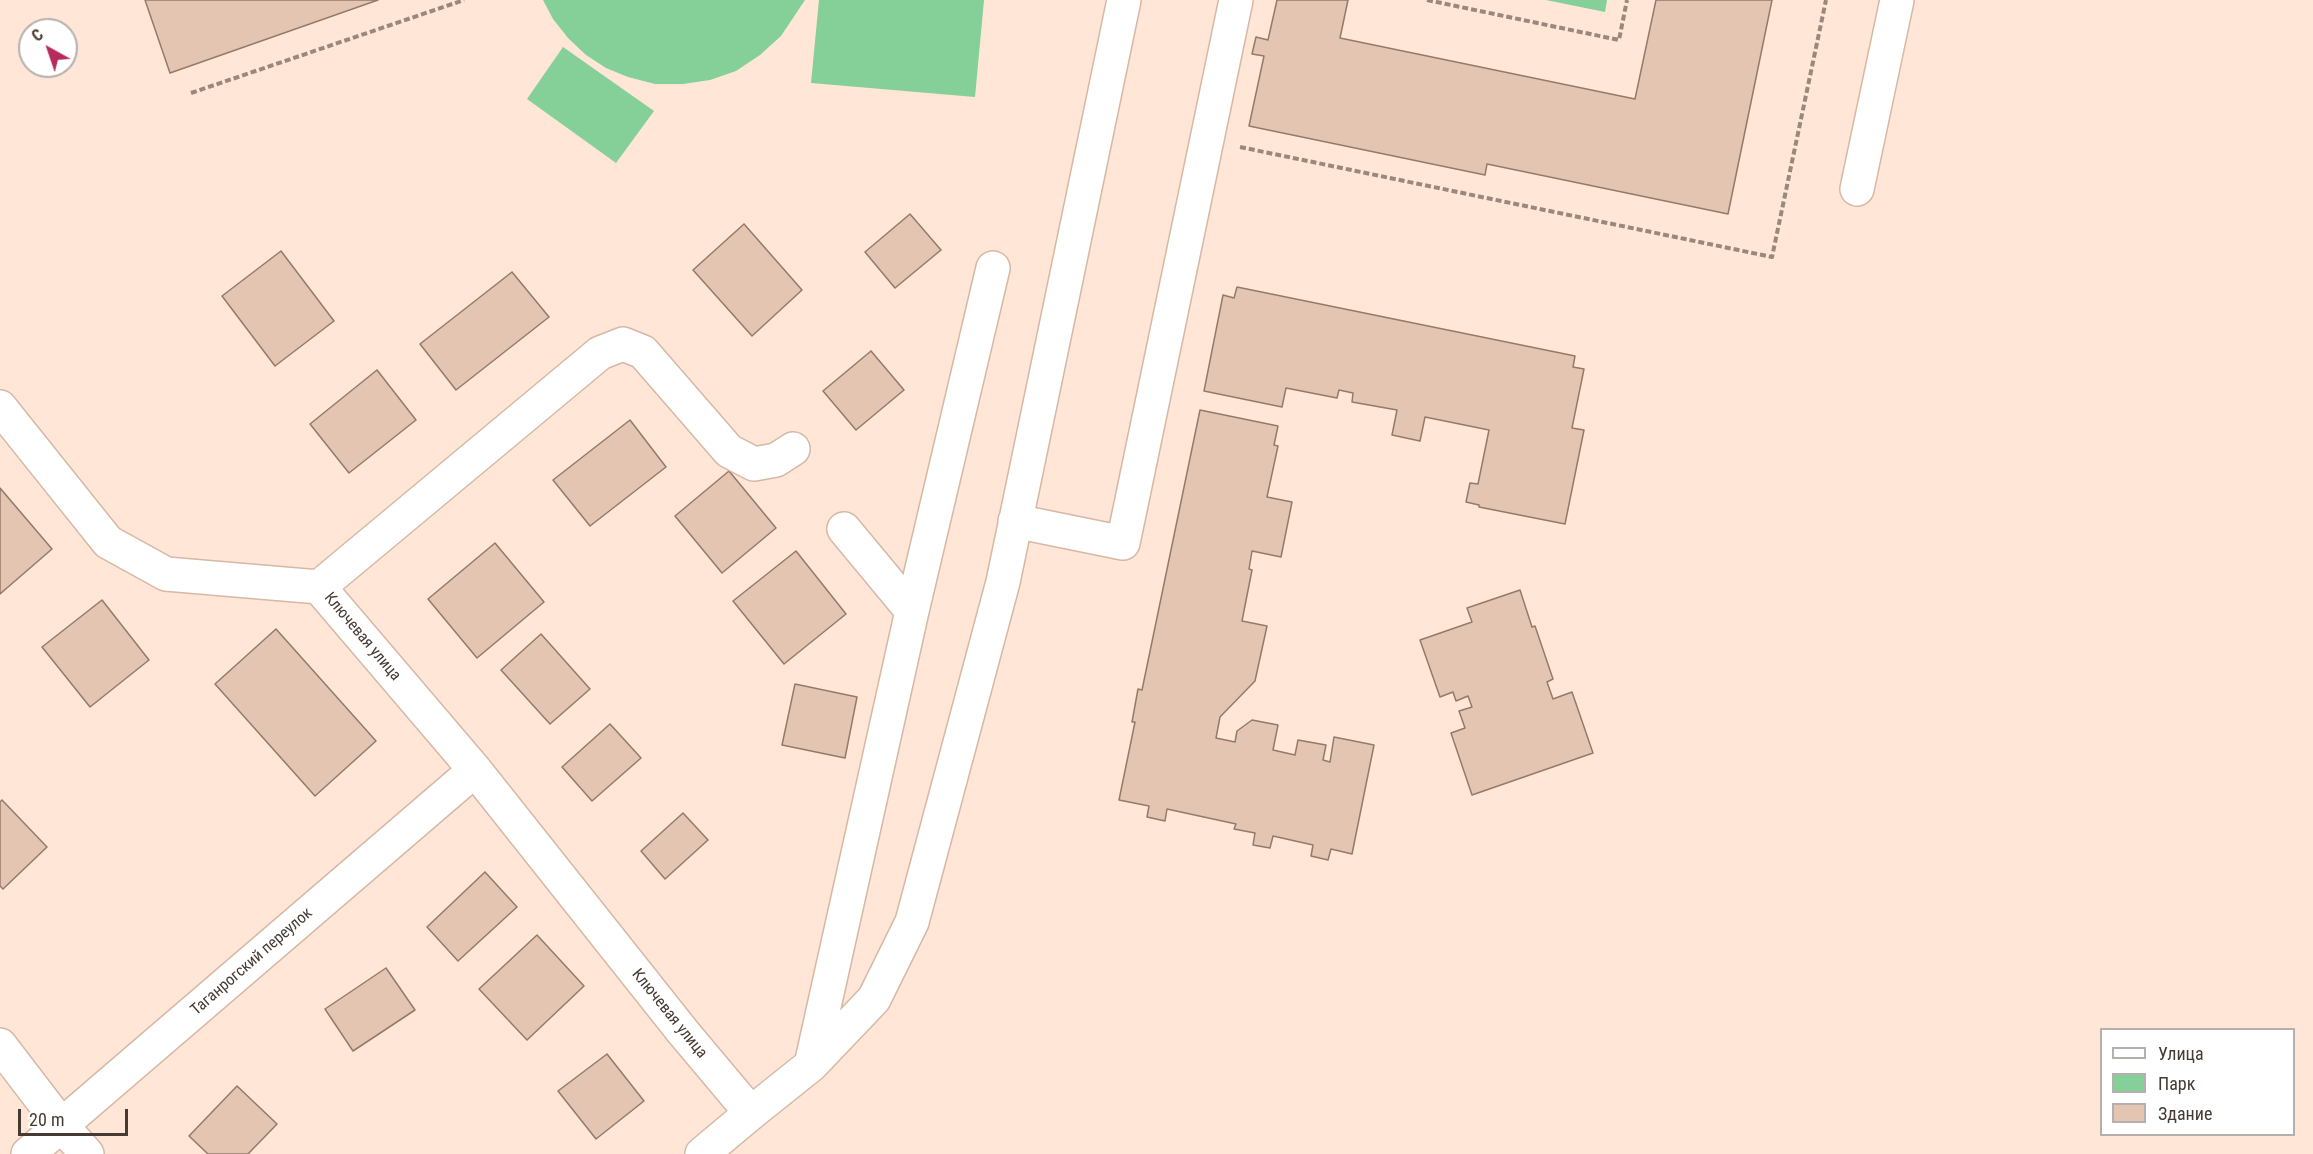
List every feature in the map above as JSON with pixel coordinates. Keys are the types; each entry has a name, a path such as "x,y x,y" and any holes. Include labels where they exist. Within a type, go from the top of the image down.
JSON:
{"street":[{"path":"702,1154 810,1065 874,999 912,922 1003,582 1124,0"},
{"path":"1015,521 1123,543 1236,0"},
{"path":"1857,189 1897,0"},
{"path":"810,1065 912,611 993,268"},
{"name":"Ключевая улица","path":"751,1113 683,1032 475,770 319,587 600,353 623,344 643,352 729,451 754,464 777,460 793,449"},
{"path":"0,406 108,542 166,574 319,587"},
{"path":"844,529 912,611"},
{"name":"Таганрогский переулок","path":"28,1154 475,770"},
{"path":"0,1045 62,1126 87,1154"}],"path":[{"path":"191,93 464,0"},
{"path":"1427,0 1619,40 1627,0"},
{"path":"1207,140 1772,257 1826,0"}],"green space":[{"path":"543,0 805,0 781,36 760,55 736,71 710,80 683,84 655,84 606,68 586,55 553,19"},
{"path":"819,0 984,0 975,97 811,83"},
{"path":"1546,0 1607,0 1605,12"},
{"path":"563,47 654,111 616,163 527,99"}],"building":[{"path":"145,0 378,0 170,73"},
{"path":"1277,0 1348,0 1340,38 1635,99 1656,0 1772,0 1728,214 1487,164 1485,175 1249,126 1264,56 1252,54 1256,37 1268,40"},
{"path":"910,214 941,250 895,288 865,252"},
{"path":"744,224 802,290 752,336 693,270"},
{"path":"281,251 334,321 275,366 222,296"},
{"path":"512,272 549,317 456,390 420,344"},
{"path":"1237,287 1575,356 1573,367 1584,369 1572,428 1584,430 1565,524 1479,507 1479,505 1466,502 1470,483 1478,484 1489,430 1425,417 1420,441 1392,435 1397,410 1352,402 1353,393 1339,390 1337,398 1286,388 1282,407 1204,391 1223,295 1234,298"},
{"path":"871,351 904,390 856,430 823,391"},
{"path":"377,370 416,420 349,473 310,424"},
{"path":"1200,410 1278,426 1274,445 1278,446 1267,497 1292,502 1281,557 1252,551 1249,569 1252,570 1242,621 1267,626 1255,681 1220,717 1216,738 1235,742 1237,731 1252,720 1278,725 1273,750 1295,755 1298,740 1326,745 1323,760 1330,762 1334,737 1374,745 1352,854 1331,849 1328,860 1311,856 1313,845 1273,836 1270,848 1253,845 1255,833 1234,829 1236,824 1167,809 1165,821 1147,817 1149,806 1119,800 1135,722 1132,722 1138,689 1142,690"},
{"path":"630,420 666,467 590,526 553,480"},
{"path":"729,471 776,528 722,573 675,516"},
{"path":"0,488 52,549 0,594"},
{"path":"495,543 544,602 477,658 428,599"},
{"path":"796,551 846,614 784,664 733,601"},
{"path":"1520,590 1553,679 1547,682 1553,699 1572,692 1593,753 1472,795 1451,733 1465,728 1459,711 1472,707 1468,696 1456,701 1453,692 1440,697 1420,640 1472,622 1467,608"},
{"path":"102,600 149,660 90,707 42,647"},
{"path":"276,629 376,741 315,796 215,684"},
{"path":"541,634 590,689 550,724 501,670"},
{"path":"795,684 857,697 845,758 782,745"},
{"path":"610,724 641,758 592,801 562,767"},
{"path":"2,800 47,847 3,889 0,886 0,802"},
{"path":"683,813 708,840 665,879 641,851"},
{"path":"485,872 517,907 458,961 427,927"},
{"path":"537,935 584,986 527,1040 479,989"},
{"path":"386,968 415,1010 353,1051 325,1009"},
{"path":"607,1054 644,1101 596,1139 558,1091"},
{"path":"237,1086 277,1124 248,1154 208,1154 189,1136"}]}
